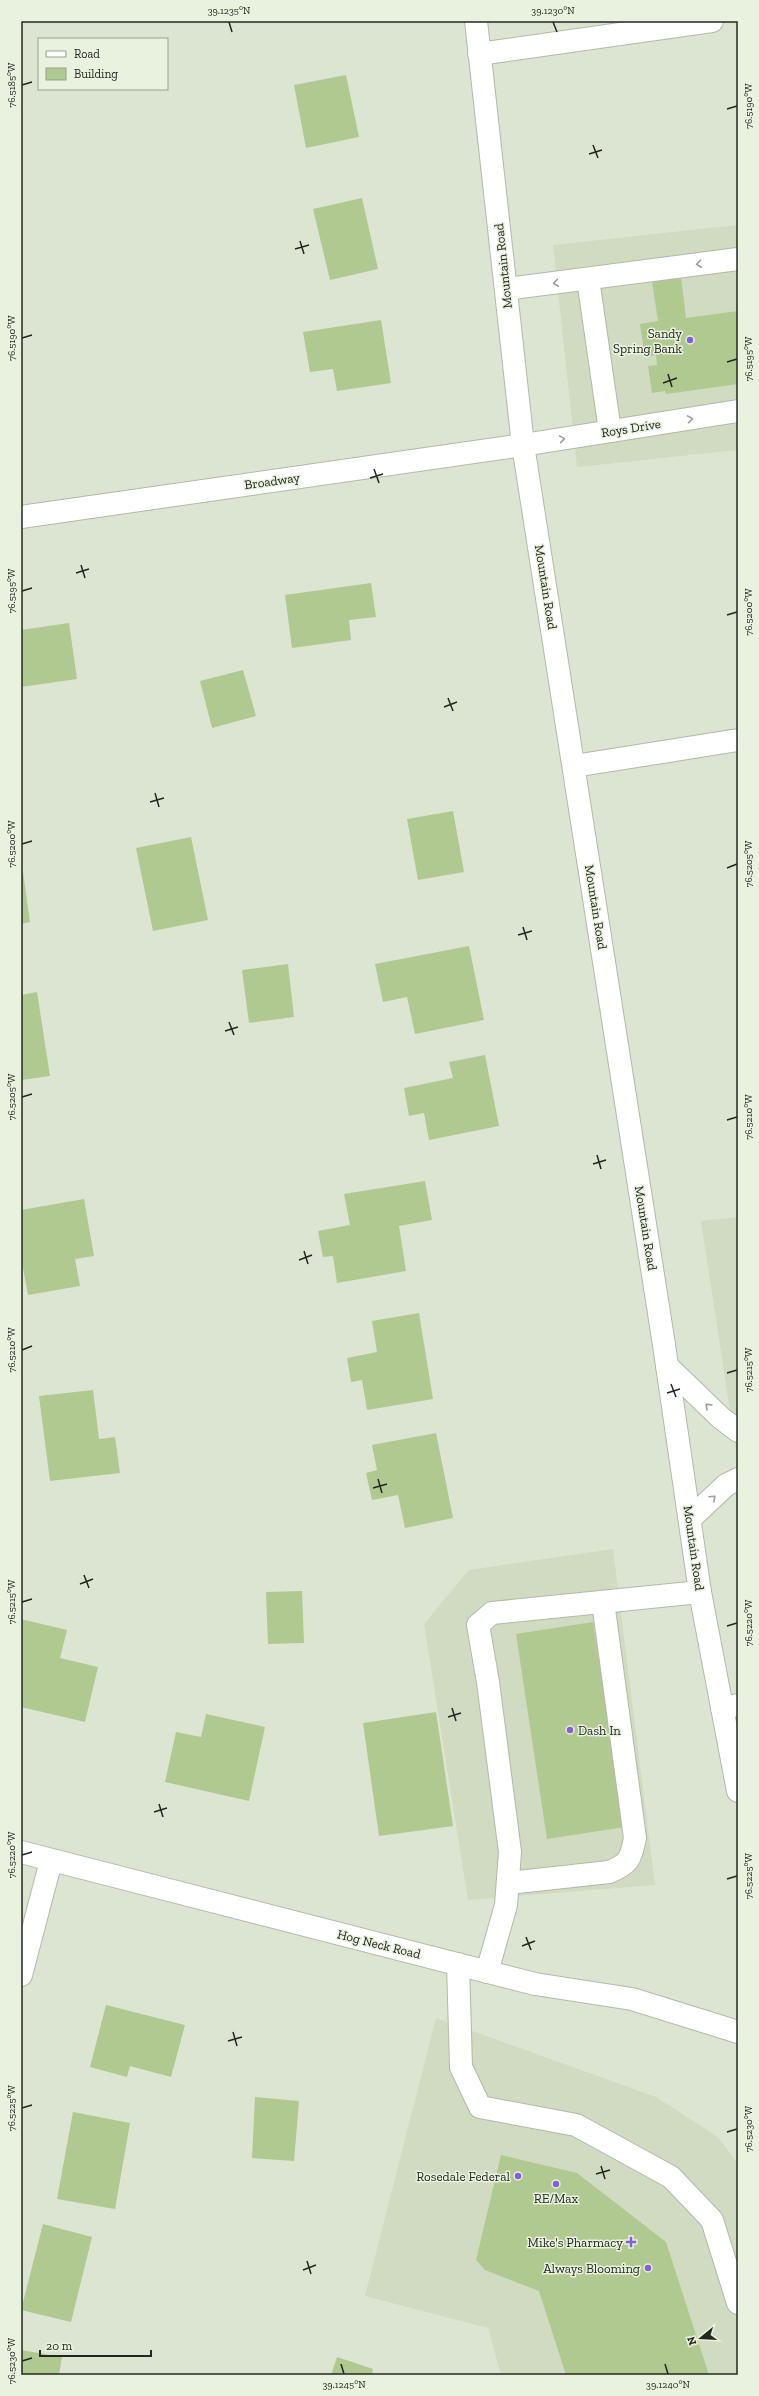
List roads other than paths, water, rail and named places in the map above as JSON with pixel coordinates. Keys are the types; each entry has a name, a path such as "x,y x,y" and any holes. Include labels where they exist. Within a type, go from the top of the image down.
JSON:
{"main road":[{"name":"Mountain Road","path":"476,21 523,445 667,1366 700,1592 730,1707 738,1791"},
{"path":"480,54 712,21"},
{"path":"506,289 738,259"},
{"path":"588,279 610,431"},
{"name":"Roys Drive","path":"523,445 738,411"},
{"name":"Broadway","path":"21,517 523,445"},
{"path":"574,766 738,740"},
{"path":"667,1366 721,1418 738,1431"},
{"path":"690,1519 726,1485 738,1479"},
{"path":"487,1972 506,1905 510,1852 488,1682 478,1625 492,1613 700,1592"},
{"path":"508,1883 609,1872 622,1867 631,1856 635,1838 603,1602"},
{"name":"Hog Neck Road","path":"21,1852 51,1861 535,1984 632,1999 738,2032"},
{"path":"21,1975 51,1861"},
{"path":"458,1964 461,2067 480,2106 576,2125 671,2177 712,2220 738,2304"}],"place":[{"name":"Sandy Spring Bank","path":"690,340"},
{"name":"Dash In","path":"570,1730"},
{"name":"Rosedale Federal","path":"518,2176"},
{"name":"RE/Max","path":"556,2184"},
{"name":"Mike's Pharmacy","path":"631,2242"},
{"name":"Always Blooming","path":"648,2268"}]}
